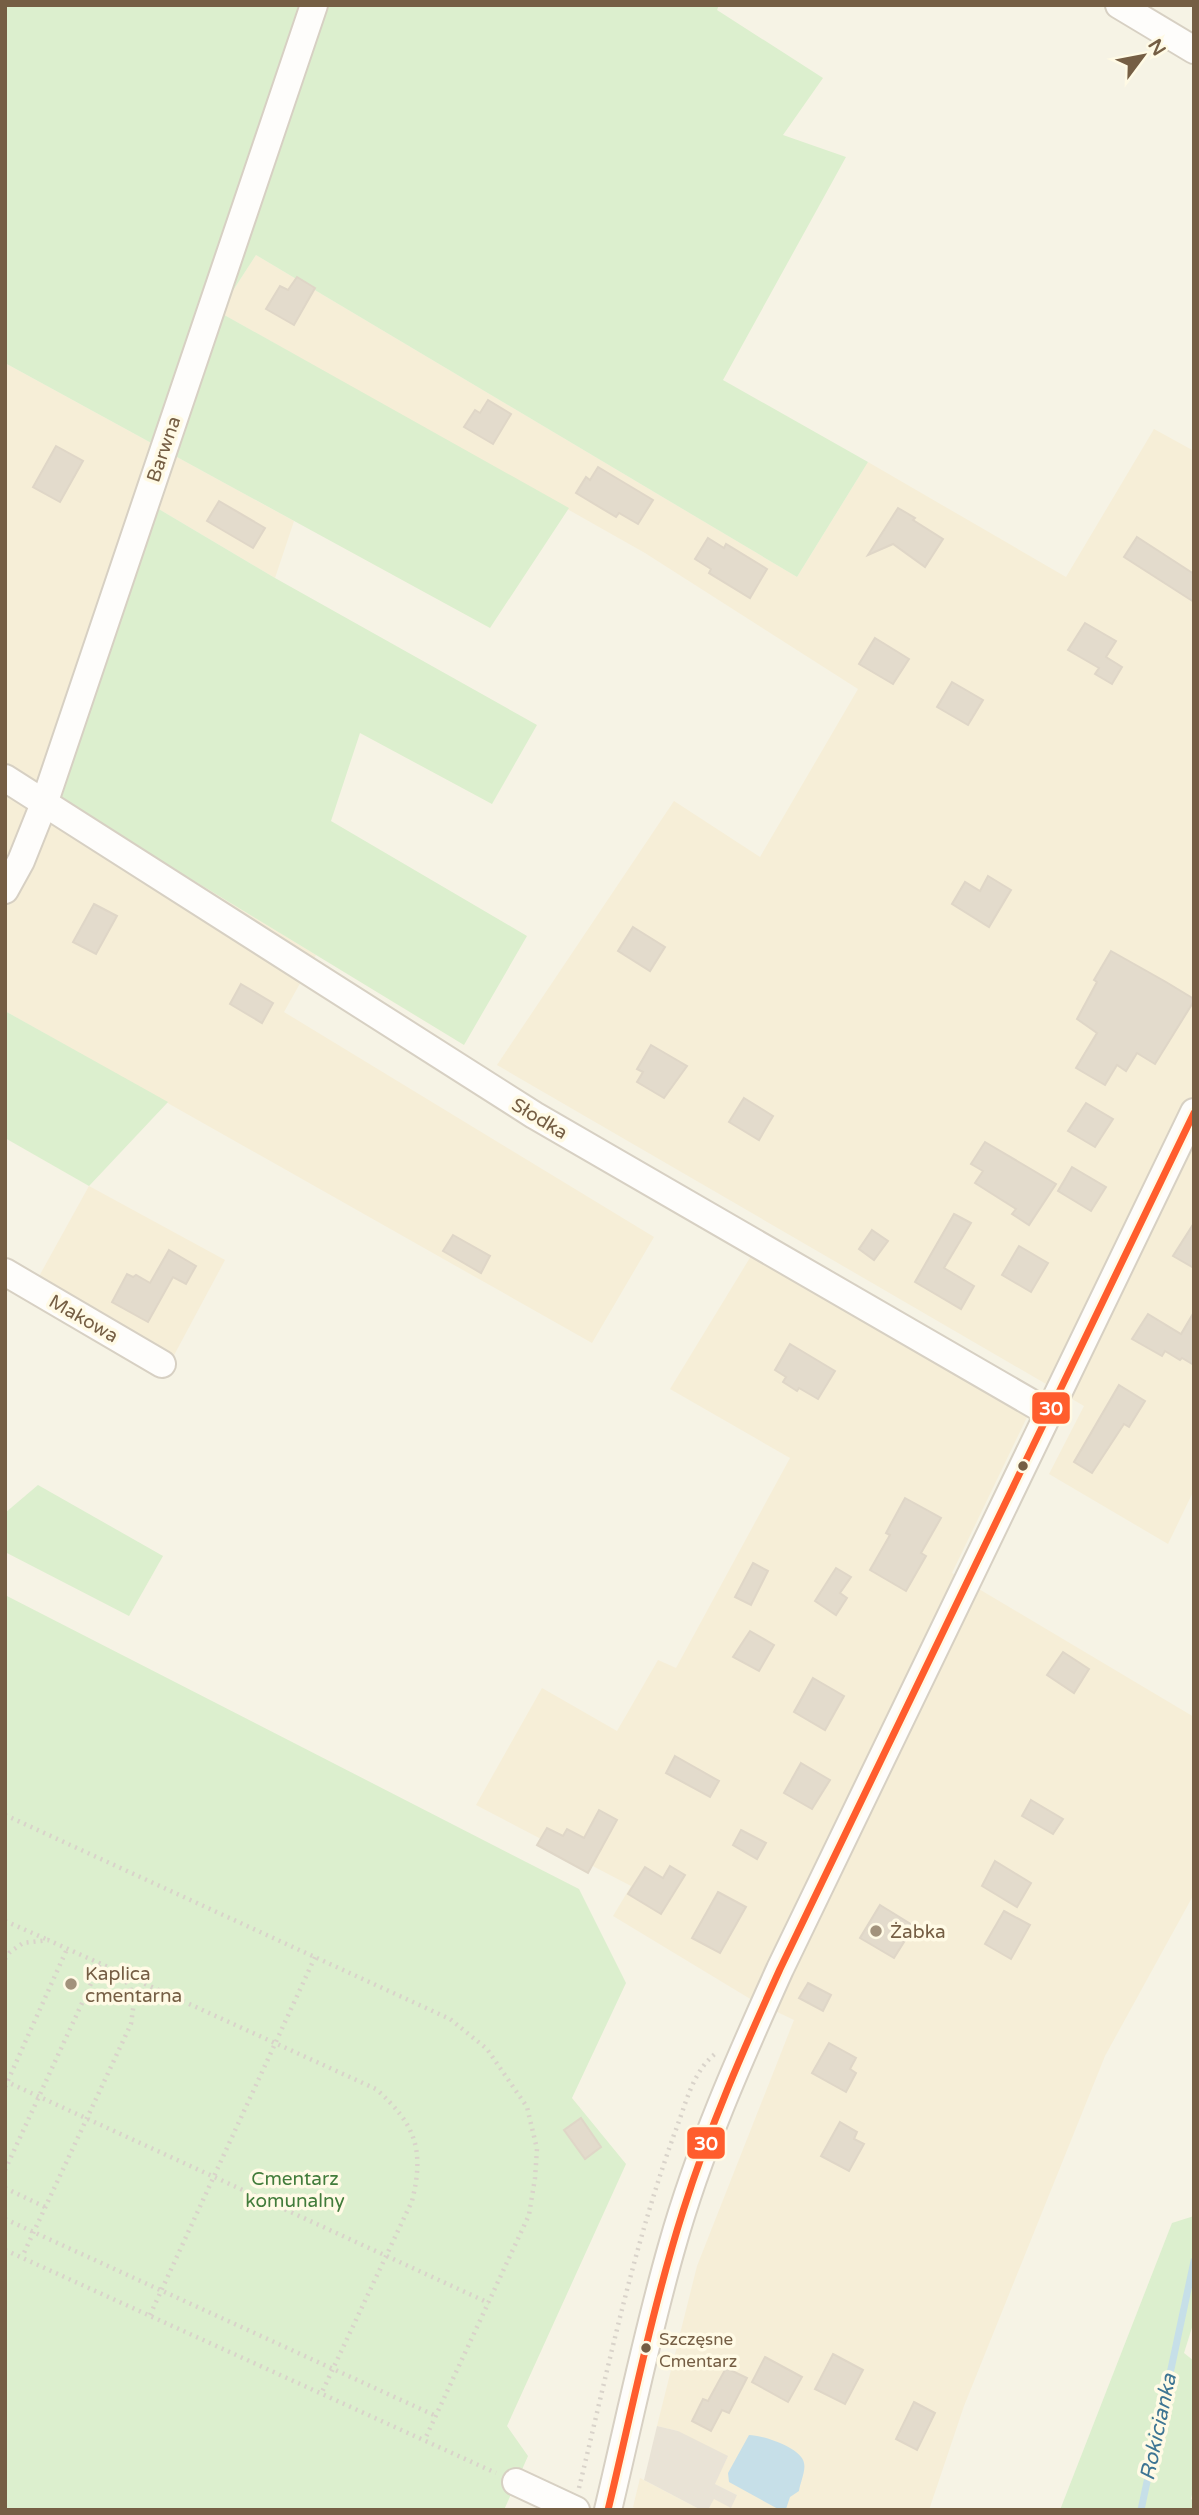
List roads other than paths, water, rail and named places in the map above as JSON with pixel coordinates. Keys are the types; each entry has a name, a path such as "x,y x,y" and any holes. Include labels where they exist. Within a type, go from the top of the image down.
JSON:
{"street":[{"name":"Barwna","path":"5,890 21,861 45,801 314,5"},
{"path":"1119,5 1194,50"},
{"name":"Słodka","path":"5,778 534,1115 1049,1413"},
{"path":"608,2510 671,2248 730,2079 780,1969 1194,1112"},
{"name":"Makowa","path":"5,1272 162,1364"},
{"path":"516,2482 576,2510"}],"water":[{"path":"749,2435 781,2443 802,2457 804,2470 799,2491 790,2497 786,2509 778,2509 729,2482 728,2473"}],"waterway":[{"name":"Rokicianka","path":"1141,2510 1194,2261"}],"place":[{"name":"Żabka","path":"876,1931"},
{"name":"Kaplica cmentarna","path":"71,1984"},
{"name":"Szczęsne Cmentarz","path":"646,2348"}],"park label":[{"name":"Cmentarz komunalny","path":"295,2189"}]}
